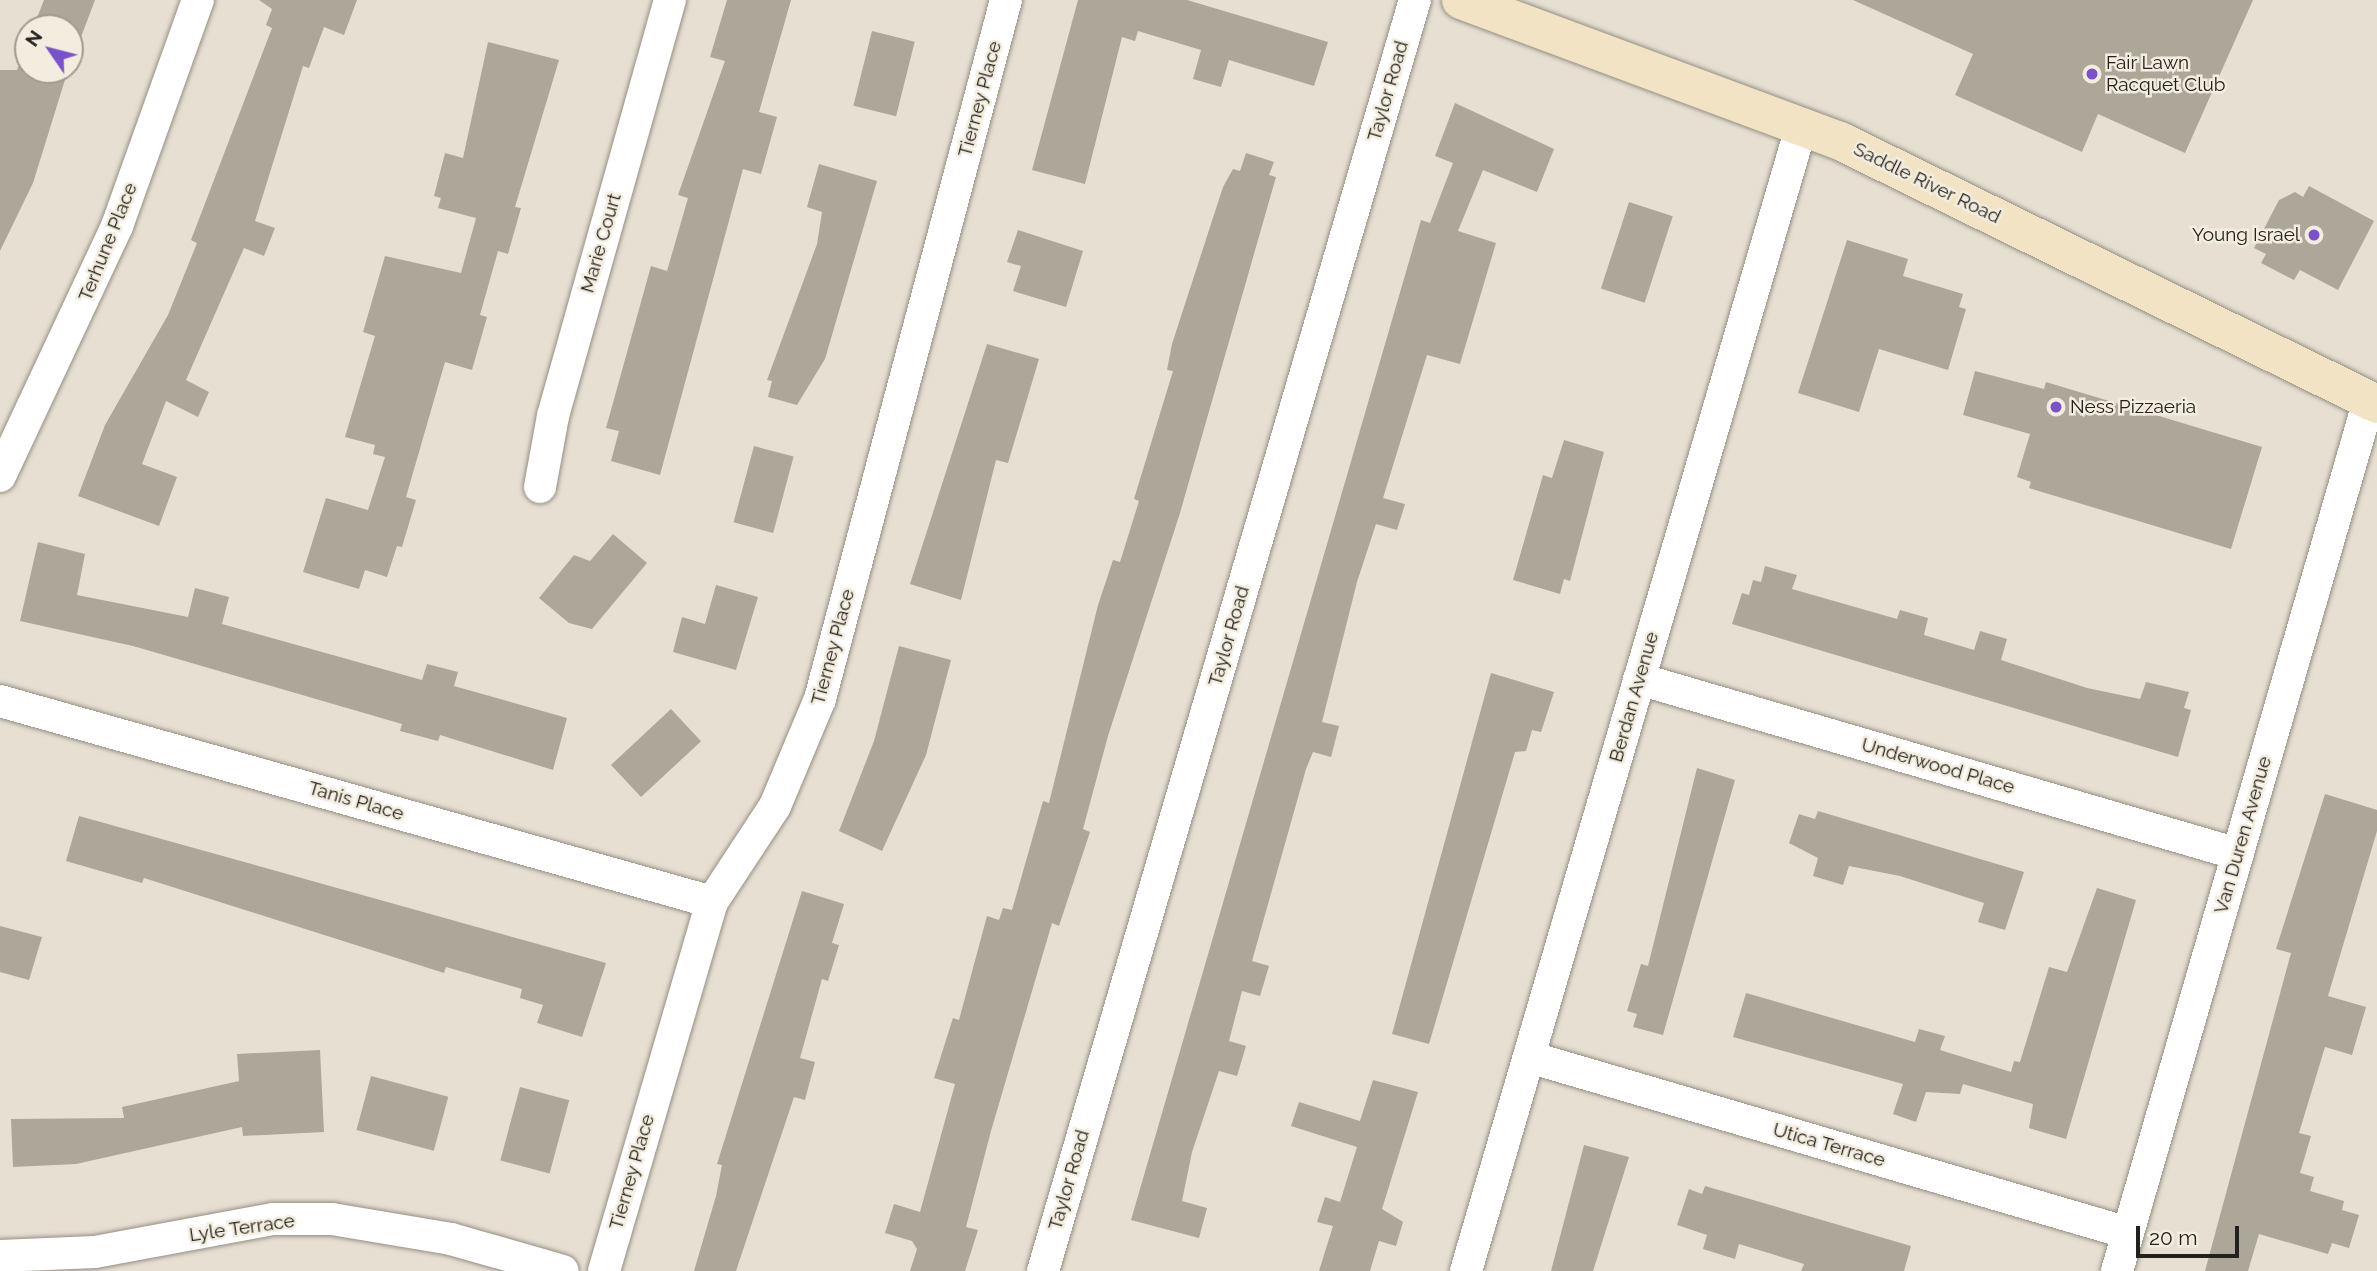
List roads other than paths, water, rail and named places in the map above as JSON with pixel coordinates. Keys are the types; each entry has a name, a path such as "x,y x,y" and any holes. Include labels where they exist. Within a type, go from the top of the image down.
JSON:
{"main road":[{"name":"Saddle River Road","path":"1461,0 1802,124 2373,402"}],"street":[{"name":"Terhune Place","path":"0,477 117,226 198,0"},
{"name":"Marie Court","path":"540,487 553,416 670,0"},
{"name":"Tierney Place","path":"604,1271 712,902 775,806 820,699 1006,0"},
{"name":"Taylor Road","path":"1042,1271 1415,0"},
{"name":"Berdan Avenue","path":"1466,1271 1802,124"},
{"name":"Van Duren Avenue","path":"2117,1271 2373,402"},
{"name":"Underwood Place","path":"1639,679 2238,854"},
{"name":"Tanis Place","path":"0,701 712,902"},
{"name":"Utica Terrace","path":"1529,1057 2128,1233"},
{"name":"Lyle Terrace","path":"0,1256 94,1252 273,1219 332,1219 452,1239 563,1271"}],"place":[{"name":"Fair Lawn Racquet Club","path":"2092,74"},
{"name":"Young Israel","path":"2314,235"},
{"name":"Ness Pizzaeria","path":"2056,407"}]}
